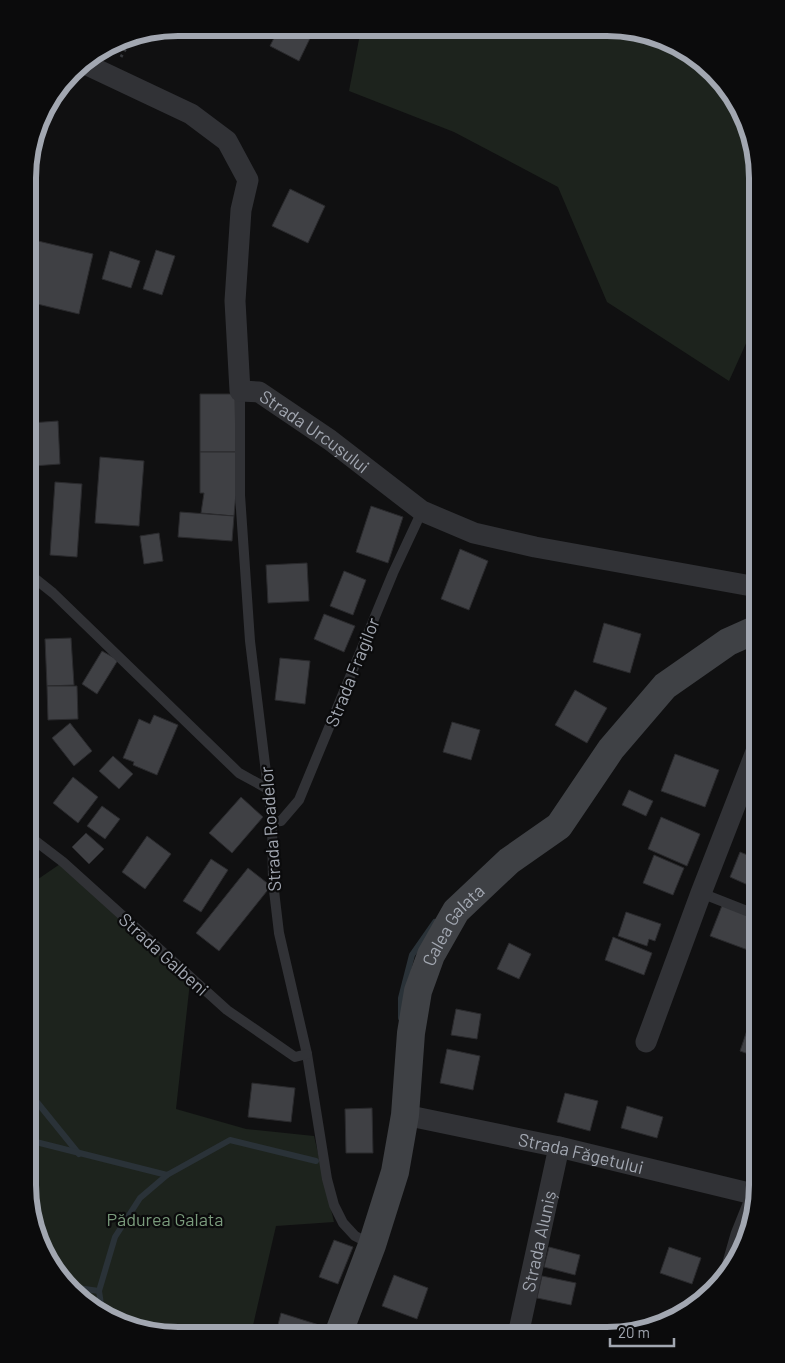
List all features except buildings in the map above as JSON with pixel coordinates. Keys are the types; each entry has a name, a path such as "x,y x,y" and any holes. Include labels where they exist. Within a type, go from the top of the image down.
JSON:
{"street":[{"name":"Strada Urcușului","path":"91,67 191,114 227,141 248,180 241,210 235,301 240,392 259,392 330,440 422,511 474,533 535,547 749,585"},
{"name":"Calea Galata","path":"341,1327 372,1245 395,1172 405,1115 411,1033 418,991 431,956 456,911 509,861 559,826 611,748 665,686 728,642 749,633"},
{"path":"646,1042 748,772"},
{"name":"Strada Făgetului","path":"405,1115 559,1147 748,1193"},
{"name":"Strada Aluniș","path":"520,1327 559,1147"}],"lane":[{"name":"Strada Roadelor","path":"240,392 240,495 250,631 272,822 273,882 279,933 307,1054 327,1178 334,1205 343,1223 355,1236 372,1245"},
{"name":"Strada Fragilor","path":"272,822 281,821 299,800 393,573 422,511"},
{"path":"36,579 53,593 239,773 268,789"},
{"name":"Strada Galbeni","path":"36,845 63,862 227,1010 295,1057 307,1054"},
{"path":"701,893 748,912"}],"green space":[{"path":"360,36 606,36 634,39 652,44 685,60 713,85 725,100 741,133 746,151 749,179 749,337 729,381 607,302 558,187 454,132 349,91"},
{"name":"Pădurea Galata","path":"63,862 190,982 176,1109 246,1129 314,1136 334,1222 276,1226 253,1327 160,1326 124,1316 107,1308 78,1285 55,1256 39,1212 36,1184 36,881"}],"waterway":[{"path":"401,1018 401,998 412,955 435,922"},
{"path":"36,1101 79,1154"},
{"path":"36,1142 167,1175 230,1140 316,1161"},
{"path":"99,1291 115,1237 140,1198 167,1175"},
{"path":"82,1289 99,1291 101,1304"}]}
